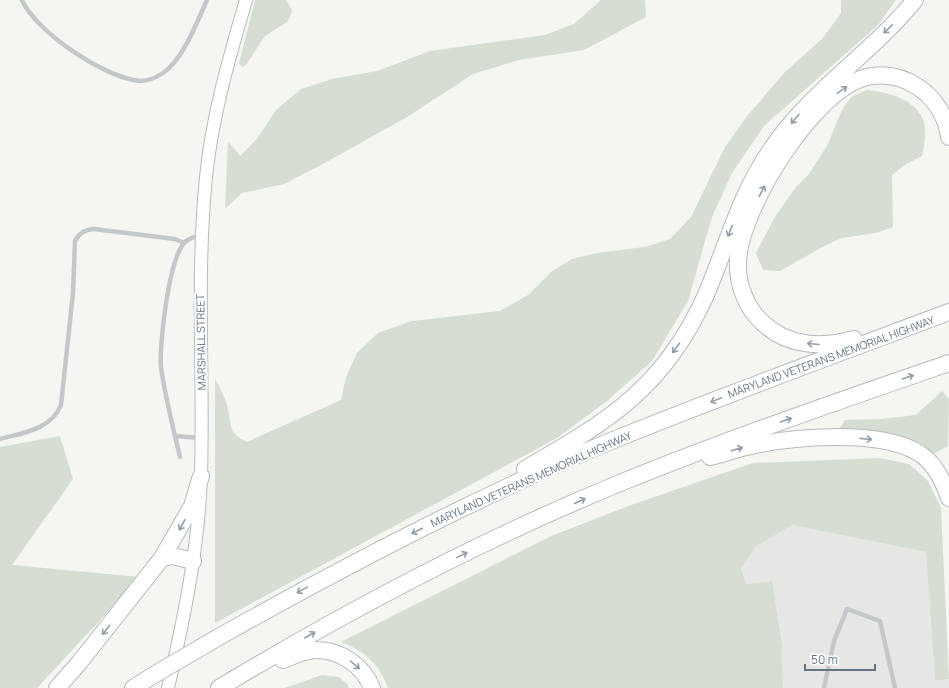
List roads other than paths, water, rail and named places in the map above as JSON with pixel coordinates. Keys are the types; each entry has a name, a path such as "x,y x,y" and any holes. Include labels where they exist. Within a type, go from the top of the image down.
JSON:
{"highway":[{"path":"450,514 603,423 647,386 694,320 705,297 744,200 769,152 811,100 887,30 914,0"},
{"path":"947,313 841,343 810,345 796,342 766,327 755,316 746,302 741,286 738,261 744,229 755,204 779,160 820,109 840,90 866,77 881,75 894,76 908,81 929,96 937,106 945,119 949,137"},
{"name":"MARYLAND VETERANS MEMORIAL HIGHWAY","path":"133,688 217,638 328,576 450,514 605,444 723,397 947,313"},
{"path":"223,685 345,615 460,556 619,484 734,438 949,363"},
{"path":"619,484 746,447 787,440 826,438 863,439 903,446 918,452 939,473 949,498"},
{"path":"57,688 79,663 162,558 192,506 201,476"},
{"path":"162,558 172,556 193,561"},
{"path":"223,685 302,653 315,650 338,655 352,661 362,671 372,688"}],"main road":[{"name":"MARSHALL STREET","path":"168,687 193,561 201,476 201,235 206,176 215,119 227,67 246,0"}],"lane":[{"path":"22,0 35,21 52,37 109,71 124,78 141,81 153,79 164,73 173,64 185,45 207,0"},
{"path":"0,439 36,429 57,415 61,405 73,293 75,241 78,234 84,230 94,228 175,239 184,243"},
{"path":"180,457 167,404 161,365 162,333 169,289 179,251 184,243 190,238 201,235"},
{"path":"175,436 201,438"},
{"path":"824,688 834,641 847,609 880,621 895,688"}]}
